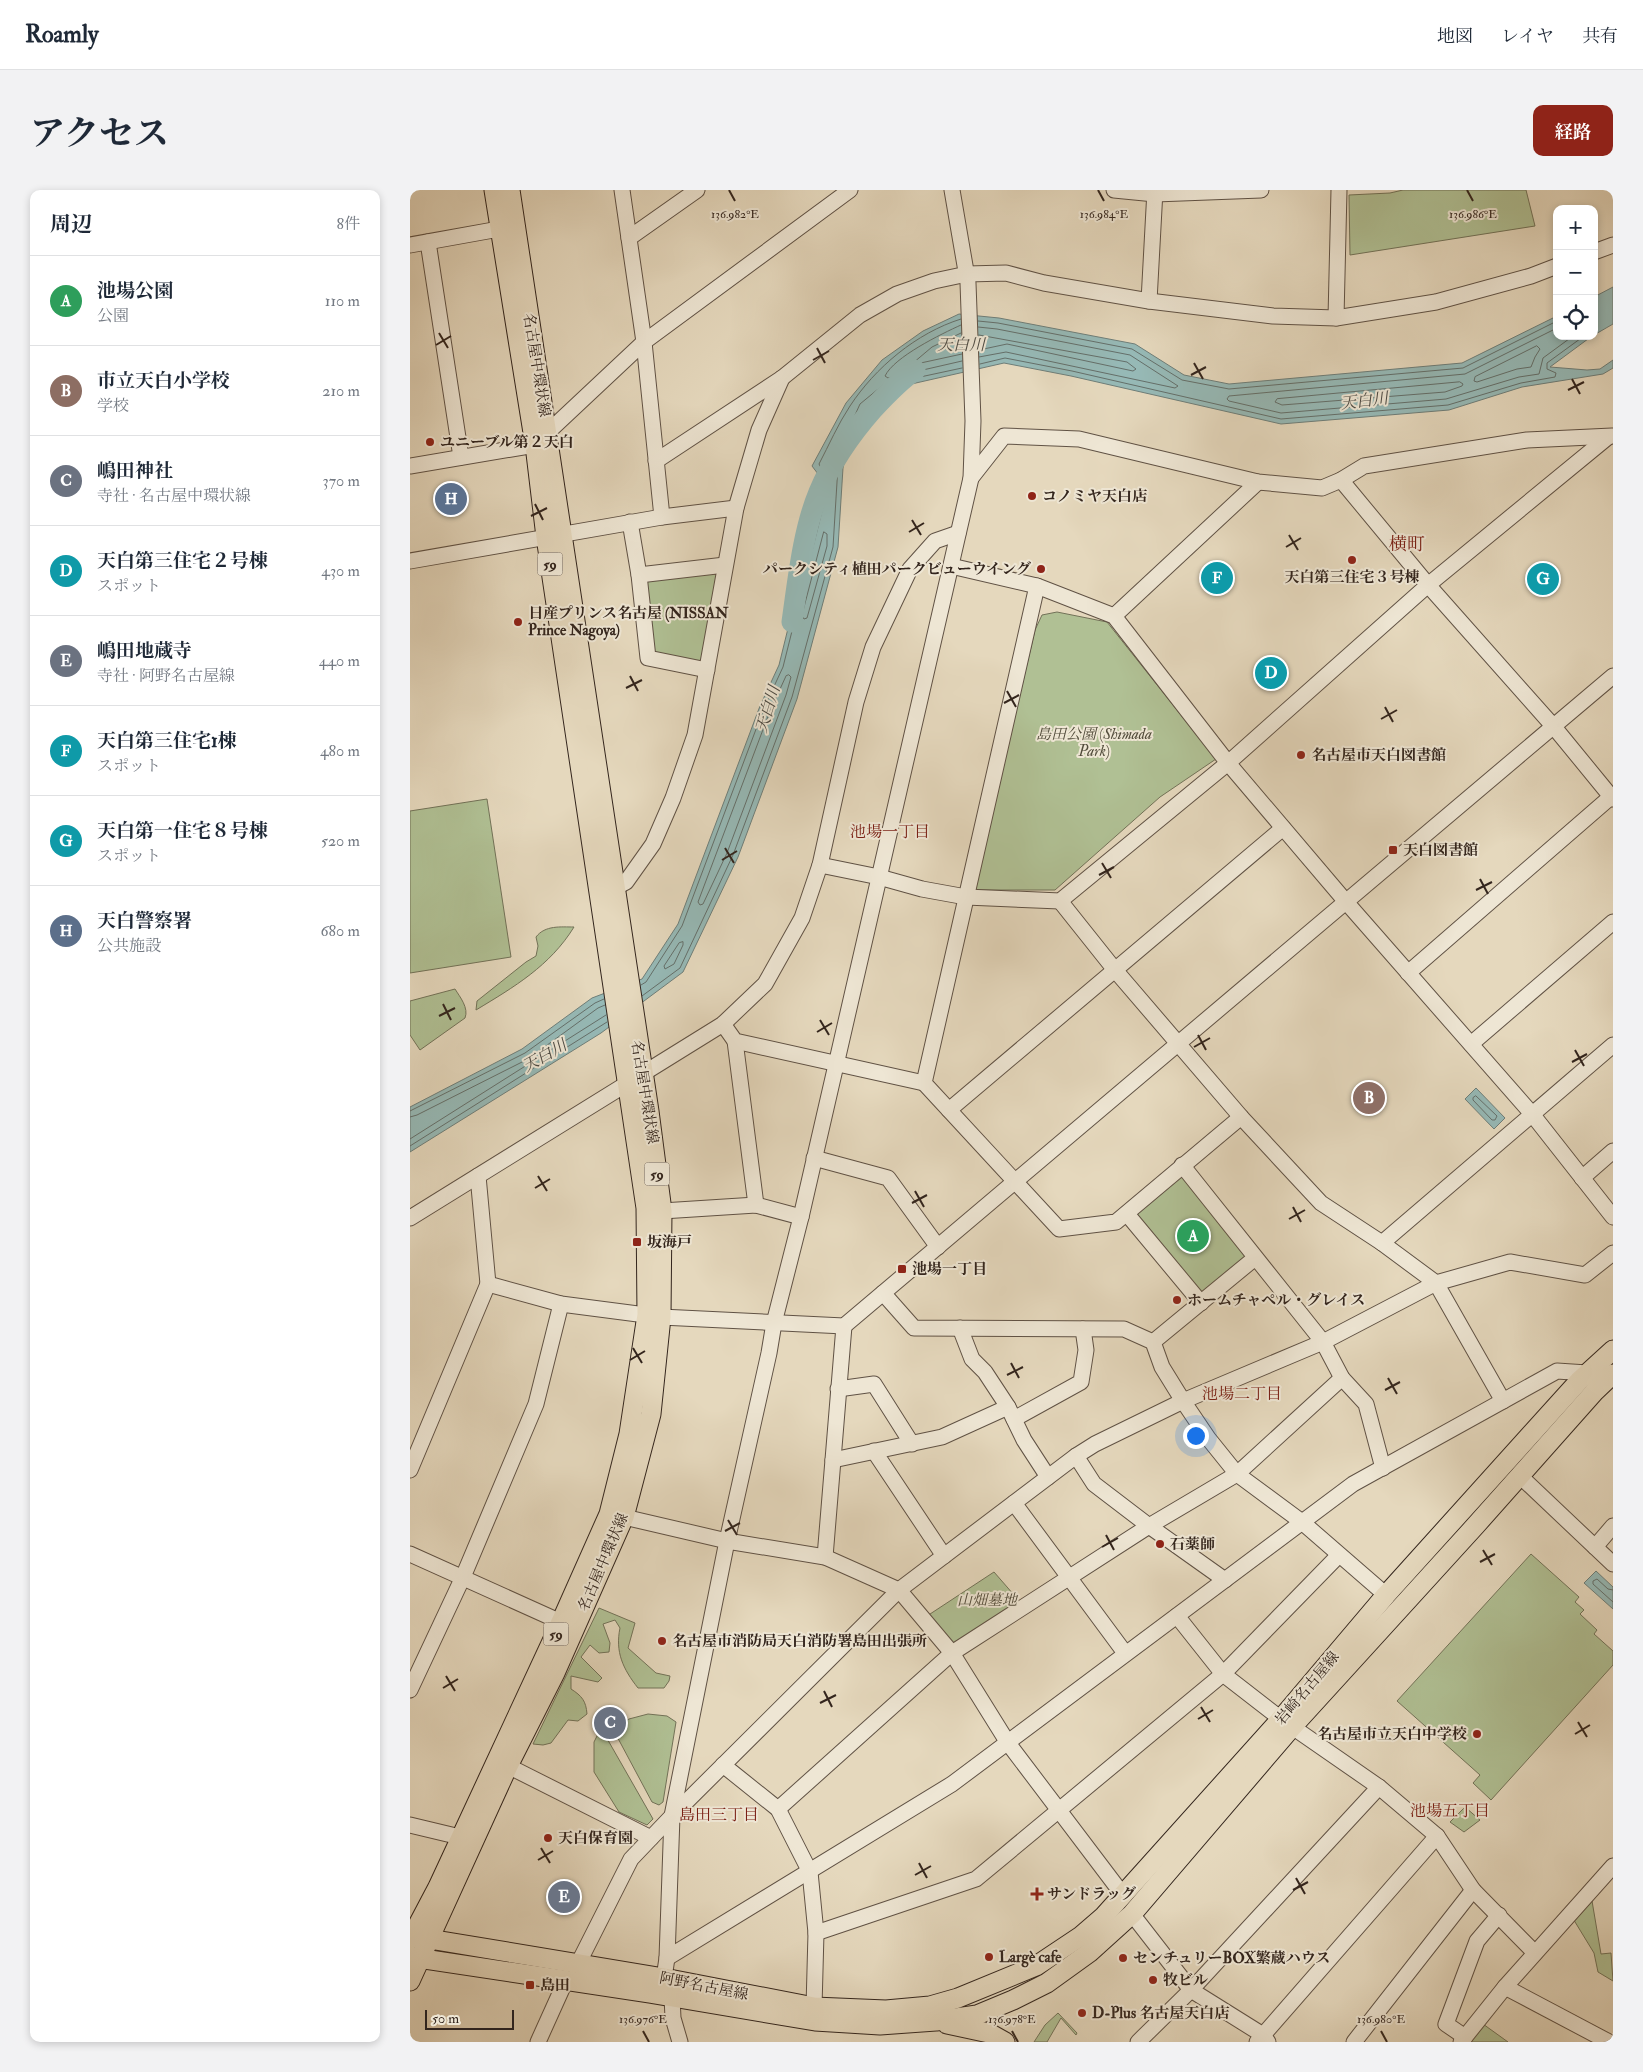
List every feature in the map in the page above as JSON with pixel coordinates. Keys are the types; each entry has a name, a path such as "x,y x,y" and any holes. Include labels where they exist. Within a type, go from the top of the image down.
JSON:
{"main road":[{"name":"名古屋中環状線","path":"494,190 499,229 541,439"},
{"name":"名古屋中環状線","path":"415,1938 508,1766 555,1673 624,1517 650,1414 654,1316 662,1211 628,1036 554,536 510,190"},
{"name":"名古屋中環状線","path":"554,536 615,888 614,933"},
{"name":"名古屋中環状線","path":"410,1981 415,1958 415,1938 460,1837 562,1622 608,1514 629,1434 654,1316 636,1078"},
{"name":"岩崎名古屋線","path":"977,2015 1047,1983 1090,1952 1132,1914 1287,1723 1386,1595 1587,1373 1613,1350"},
{"name":"岩崎名古屋線","path":"975,1992 1036,1966 1081,1936 1123,1895 1287,1723 1520,1476 1595,1391 1613,1374"},
{"name":"阿野名古屋線","path":"415,1938 664,1978 814,2007 886,2010 930,2006 975,1992 977,2015 997,2037"},
{"name":"阿野名古屋線","path":"415,1958 566,1980 815,2021 880,2025 936,2021 977,2015"},
{"name":"阿野名古屋線","path":"936,2021 997,2037"}],"street":[{"path":"622,190 644,342 662,517"},
{"path":"629,238 697,190"},
{"path":"410,466 541,439 644,342 850,190"},
{"path":"680,2042 673,2018 672,1997 664,1978 667,1958 672,1816 727,1541 767,1363 774,1323 801,1217 971,478 973,421 967,278 952,190"},
{"path":"1114,190 1155,192 1261,190"},
{"path":"1336,318 1339,190"},
{"path":"1149,302 1155,192"},
{"path":"410,245 499,229"},
{"path":"428,242 461,457"},
{"path":"1598,251 1613,245"},
{"path":"656,461 782,378 860,316 898,294 934,281 1006,273 1044,283 1149,302 1274,316 1336,318 1436,302 1531,276 1553,268"},
{"path":"615,888 626,882 653,844 673,798 695,735 736,508 759,430 782,378"},
{"path":"971,478 1004,436 1079,439 1258,482 1322,488 1341,480 1364,466 1447,451 1527,440 1610,436"},
{"path":"820,865 879,877 922,889 966,897 1060,902 1228,763 1428,585 1610,436"},
{"path":"1341,480 1428,585 1554,727 1612,797 1408,973"},
{"path":"1114,616 1258,482"},
{"path":"410,560 630,522 736,508"},
{"path":"630,522 639,575 648,658 707,670"},
{"path":"410,1218 724,1024 765,984 802,918 820,865 856,702 873,647 910,569 935,542 958,533"},
{"path":"639,575 725,565"},
{"path":"951,566 1037,586 1114,616 1228,763 1346,903 1532,1114 1613,1217"},
{"path":"924,1083 1037,586"},
{"path":"488,1284 561,1304 654,1316 844,1326 1613,676"},
{"path":"948,1110 1283,828"},
{"path":"1060,902 1240,1117 1321,1203 1382,1243 1436,1283 1503,1401"},
{"path":"1471,1044 1613,922"},
{"path":"724,1024 735,1041 756,1205"},
{"path":"735,1041 924,1083 1059,1229 1116,1222 1240,1117"},
{"path":"1382,1243 1613,1045"},
{"path":"1582,1178 1613,1151"},
{"path":"814,1158 888,1178 938,1247"},
{"path":"1182,1166 1323,1342 1342,1378 1366,1404 1383,1468"},
{"path":"410,1470 488,1284 478,1176"},
{"path":"662,1211 756,1205 801,1217"},
{"path":"1127,1214 1201,1303"},
{"path":"578,1964 632,1859 672,1816 899,1590 1076,1456 1095,1444 1182,1401 1323,1342 1436,1283 1510,1262 1585,1275 1613,1253"},
{"path":"1153,1342 1255,1258"},
{"path":"883,1293 914,1328 1124,1329 1153,1342 1162,1367 1182,1401 1237,1474 1302,1522 1386,1595"},
{"path":"410,1690 463,1577 536,1404 561,1304"},
{"path":"825,1557 844,1326"},
{"path":"960,1328 972,1359 985,1372 1011,1413 1024,1440 1048,1477"},
{"path":"833,1460 942,1437 1011,1413 1081,1382 1086,1350 1083,1329"},
{"path":"667,1958 952,1784 1353,1484 1557,1371 1587,1373"},
{"path":"778,1809 952,1653 1149,1526 1237,1474 1342,1378"},
{"path":"838,1390 874,1384 912,1444"},
{"path":"874,1451 944,1556"},
{"path":"1076,1456 1094,1484 1225,1580"},
{"path":"1520,1476 1613,1564"},
{"path":"1014,1502 1125,1653"},
{"path":"624,1517 727,1541 825,1557 899,1590 952,1653 1008,1743 1123,1895"},
{"path":"1595,1547 1613,1526"},
{"path":"410,1554 562,1622"},
{"path":"816,1933 976,1879 1223,1674 1339,1555"},
{"path":"1178,1616 1223,1674 1287,1723 1379,1788 1436,1836 1473,1890 1535,1953"},
{"path":"723,1765 778,1809 810,1872 816,1933 814,2007"},
{"path":"508,1766 651,1838"},
{"path":"1138,2042 1191,1990 1379,1788"},
{"path":"410,1825 460,1837"},
{"path":"1132,1914 1191,1990 1263,2040 1436,1836"},
{"path":"1498,1916 1477,1941 1446,2024 1463,2040 1505,1987 1613,1866"},
{"path":"1354,2042 1473,1890"},
{"path":"538,2042 566,1980"},
{"path":"1505,1987 1609,2042"}],"green space":[{"path":"1403,190 1526,190 1535,226 1350,255 1349,195 1390,193"},
{"path":"713,573 718,576 702,660 697,664 650,654 644,579"},
{"name":"島田公園 (Shimada Park)","path":"1057,612 1107,622 1216,759 1160,797 1055,890 974,890 1035,630 1042,615"},
{"path":"487,799 511,957 410,973 410,811"},
{"path":"574,927 554,953 542,964 517,984 476,1010 477,1001 536,956 538,946 536,937 540,933 554,928"},
{"path":"455,989 465,1007 465,1018 420,1050 410,1035 410,1001"},
{"path":"1185,1174 1249,1255 1201,1295 1137,1216 1138,1211"},
{"path":"1531,1554 1579,1597 1575,1602 1584,1610 1580,1614 1597,1630 1594,1634 1613,1651 1613,1665 1491,1800 1473,1783 1480,1775 1397,1701"},
{"name":"山畑墓地","path":"994,1572 1021,1603 957,1644 951,1643 927,1616"},
{"path":"599,1608 635,1623 628,1648 656,1673 670,1676 669,1681 664,1688 638,1688 624,1667 619,1645 620,1628 615,1620 603,1624 610,1643 609,1652 599,1653 590,1645 581,1657 602,1678 598,1682 571,1676 571,1689 583,1699 587,1714 578,1721 568,1720 551,1743 543,1745 533,1744"},
{"path":"648,1714 667,1716 676,1722 663,1802 659,1805 652,1802 613,1729 629,1719"},
{"path":"601,1728 653,1819 647,1825 619,1812 594,1772 594,1742"},
{"path":"1465,1807 1480,1820 1464,1832 1450,1822"},
{"path":"1591,1895 1601,1954 1611,1953 1613,1981 1598,1972 1594,1953 1572,1917"},
{"path":"1058,2013 1077,2033 1076,2035 1061,2018 1047,2042 1034,2042 1045,2025"},
{"path":"1483,2024 1508,2042 1468,2042"}],"water":[{"path":"1613,287 1613,324 1598,333 1598,295"},
{"name":"天白川","path":"959,314 999,318 1135,344 1184,375 1229,384 1462,363 1553,318 1553,340 1587,340 1550,367 1587,370 1600,369 1613,360 1613,368 1603,374 1522,387 1449,410 1281,424 1071,376 1004,363 885,390 865,406 850,437 843,468 838,547 797,699 738,857 683,972 601,1033 410,1152 410,1107 522,1049 592,998 642,979 678,924 760,706 779,665 824,482 812,466 846,403 882,360 923,331"},
{"path":"1476,1088 1505,1118 1494,1129 1465,1099"},
{"path":"1596,1571 1613,1587 1613,1609 1584,1583"}],"waterway":[{"name":"天白川","path":"792,622 805,539 813,507 824,481 843,448 865,418 893,388 915,370"}],"place":[{"name":"ユニーブル第２天白","path":"430,442"},
{"name":"コノミヤ天白店","path":"1032,496"},
{"name":"天白警察署","path":"451,499"},
{"name":"天白第三住宅３号棟","path":"1352,560"},
{"name":"パークシティ植田パークビューウイング","path":"1041,569"},
{"name":"天白第三住宅1棟","path":"1217,578"},
{"name":"天白第一住宅８号棟","path":"1543,579"},
{"name":"日産プリンス名古屋 (NISSAN Prince Nagoya)","path":"518,622"},
{"name":"天白第三住宅２号棟","path":"1271,673"},
{"name":"名古屋市天白図書館","path":"1301,755"},
{"name":"天白図書館","path":"1393,850"},
{"name":"市立天白小学校","path":"1369,1098"},
{"name":"池場公園","path":"1193,1236"},
{"name":"坂海戸","path":"637,1242"},
{"name":"池場一丁目","path":"902,1269"},
{"name":"ホームチャペル・グレイス","path":"1177,1300"},
{"name":"石薬師","path":"1160,1544"},
{"name":"名古屋市消防局天白消防署島田出張所","path":"662,1641"},
{"name":"嶋田神社","path":"610,1723"},
{"name":"名古屋市立天白中学校","path":"1477,1734"},
{"name":"天白保育園","path":"548,1838"},
{"name":"サンドラッグ","path":"1037,1894"},
{"name":"嶋田地蔵寺","path":"564,1897"},
{"name":"Largè cafe","path":"989,1957"},
{"name":"センチュリーBOX繁蔵ハウス","path":"1123,1958"},
{"name":"牧ビル","path":"1153,1980"},
{"name":"島田","path":"530,1985"},
{"name":"D-Plus 名古屋天白店","path":"1082,2013"}],"district":[{"name":"横町","path":"1407,544"},
{"name":"池場一丁目","path":"890,831"},
{"name":"池場二丁目","path":"1242,1393"},
{"name":"池場五丁目","path":"1450,1810"},
{"name":"島田三丁目","path":"719,1814"}]}
